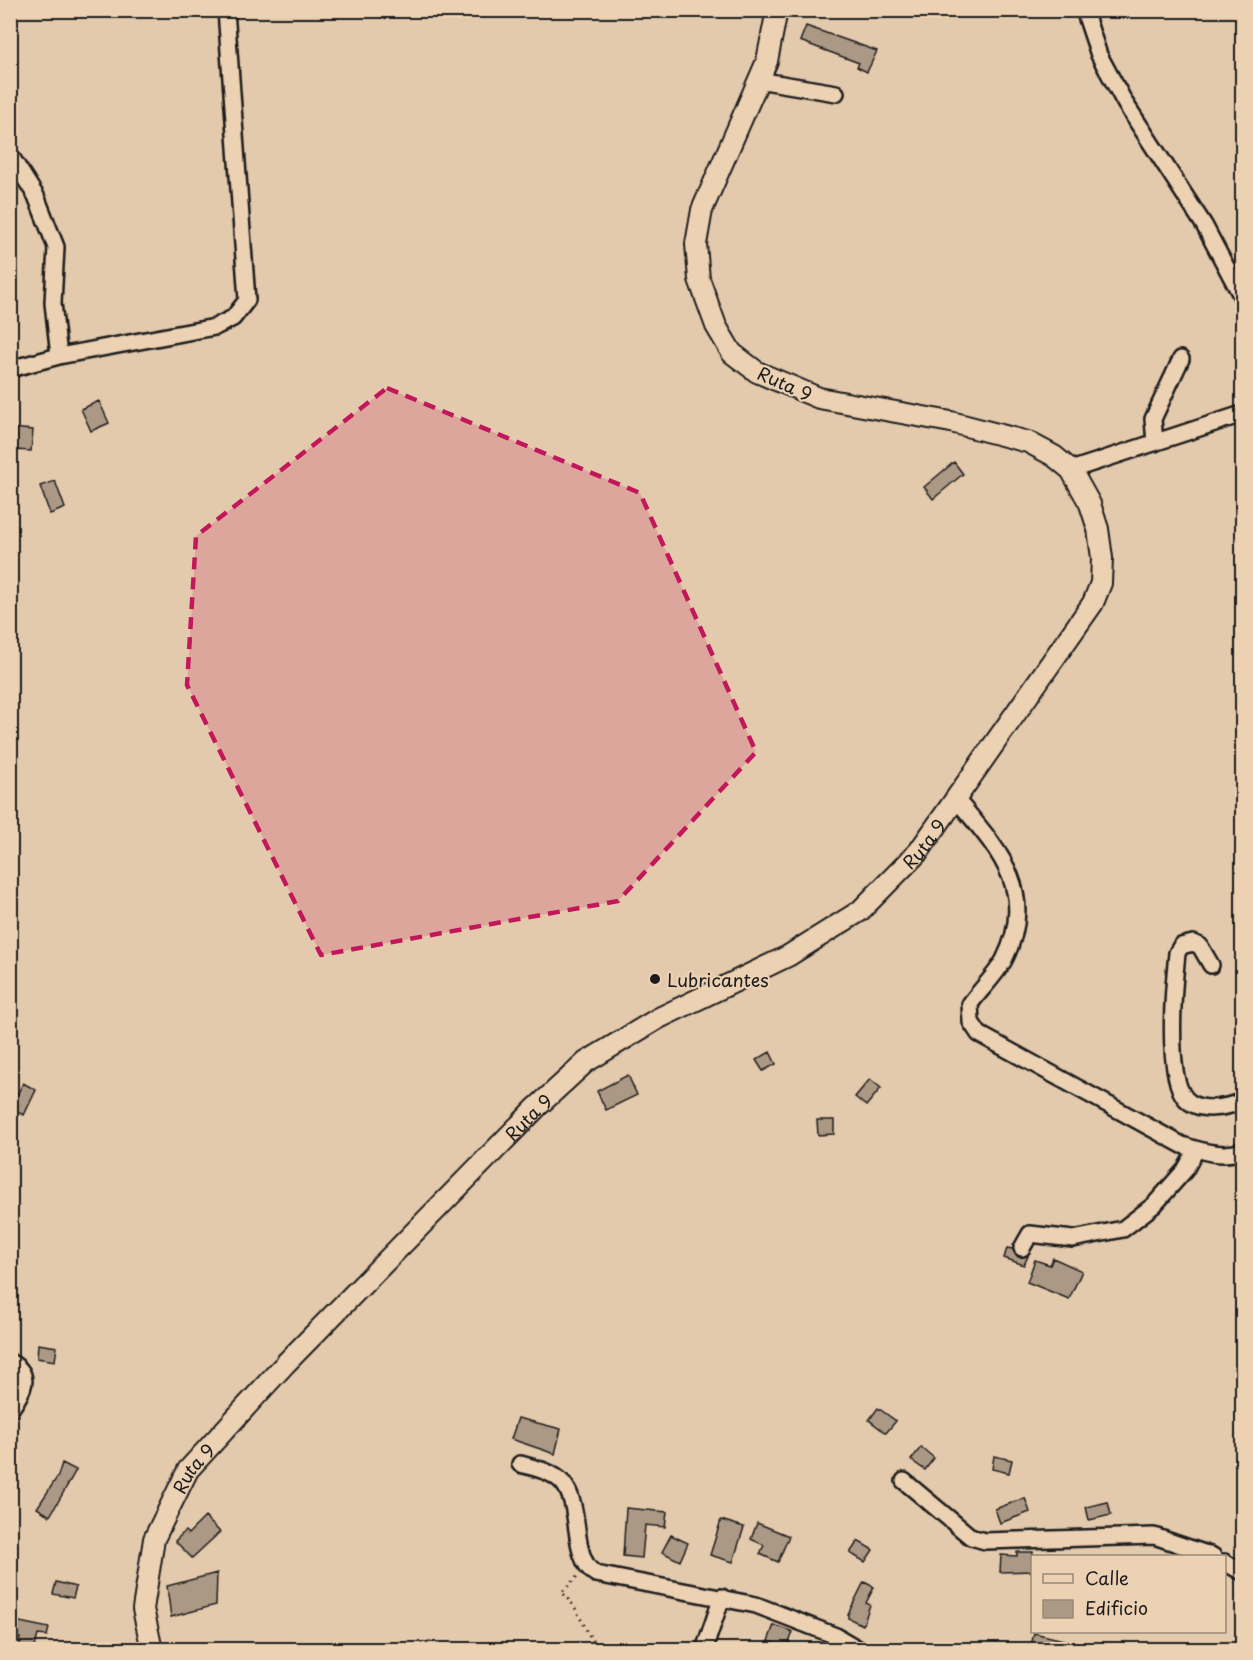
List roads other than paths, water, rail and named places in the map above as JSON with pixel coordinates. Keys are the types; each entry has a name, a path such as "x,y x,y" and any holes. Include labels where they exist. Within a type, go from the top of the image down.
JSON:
{"main road":[{"name":"Ruta 9","path":"152,1650 143,1609 154,1539 188,1470 286,1363 537,1107 586,1062 659,1018 788,956 860,911 919,851 1093,603 1101,583 1098,529 1090,504 1071,470 1054,456 1029,442 951,422 819,398 757,372 732,354 716,326 699,279 696,244 702,210 767,61 777,10"}],"street":[{"path":"10,369 59,356 215,327 233,318 247,300 226,10"},
{"path":"1084,10 1099,56 1204,225 1242,297"},
{"path":"758,80 836,93"},
{"path":"10,155 36,196 56,247 53,303 59,356"},
{"path":"1155,443 1153,419 1181,359"},
{"path":"1071,470 1242,414"},
{"path":"956,799 1004,859 1013,880 1016,901 1014,935 1003,961 970,1004 971,1023 979,1034 1182,1145 1196,1150 1234,1154 1242,1151"},
{"path":"1211,965 1200,946 1193,943 1181,946 1177,953 1172,1024 1179,1088 1185,1099 1194,1106 1210,1108 1229,1106 1242,1101"},
{"path":"1022,1248 1030,1234 1073,1239 1123,1229 1154,1204 1185,1170 1196,1150"},
{"path":"10,1362 22,1372 25,1380 24,1391 10,1410"},
{"path":"520,1464 544,1470 562,1482 574,1511 582,1556 589,1570 615,1578 756,1605 836,1636 860,1650"},
{"path":"904,1481 971,1537 985,1541 1154,1536 1207,1555"},
{"path":"1226,1563 1242,1572"},
{"path":"704,1650 722,1598"}],"place":[{"name":"Lubricantes","path":"655,979"}]}
